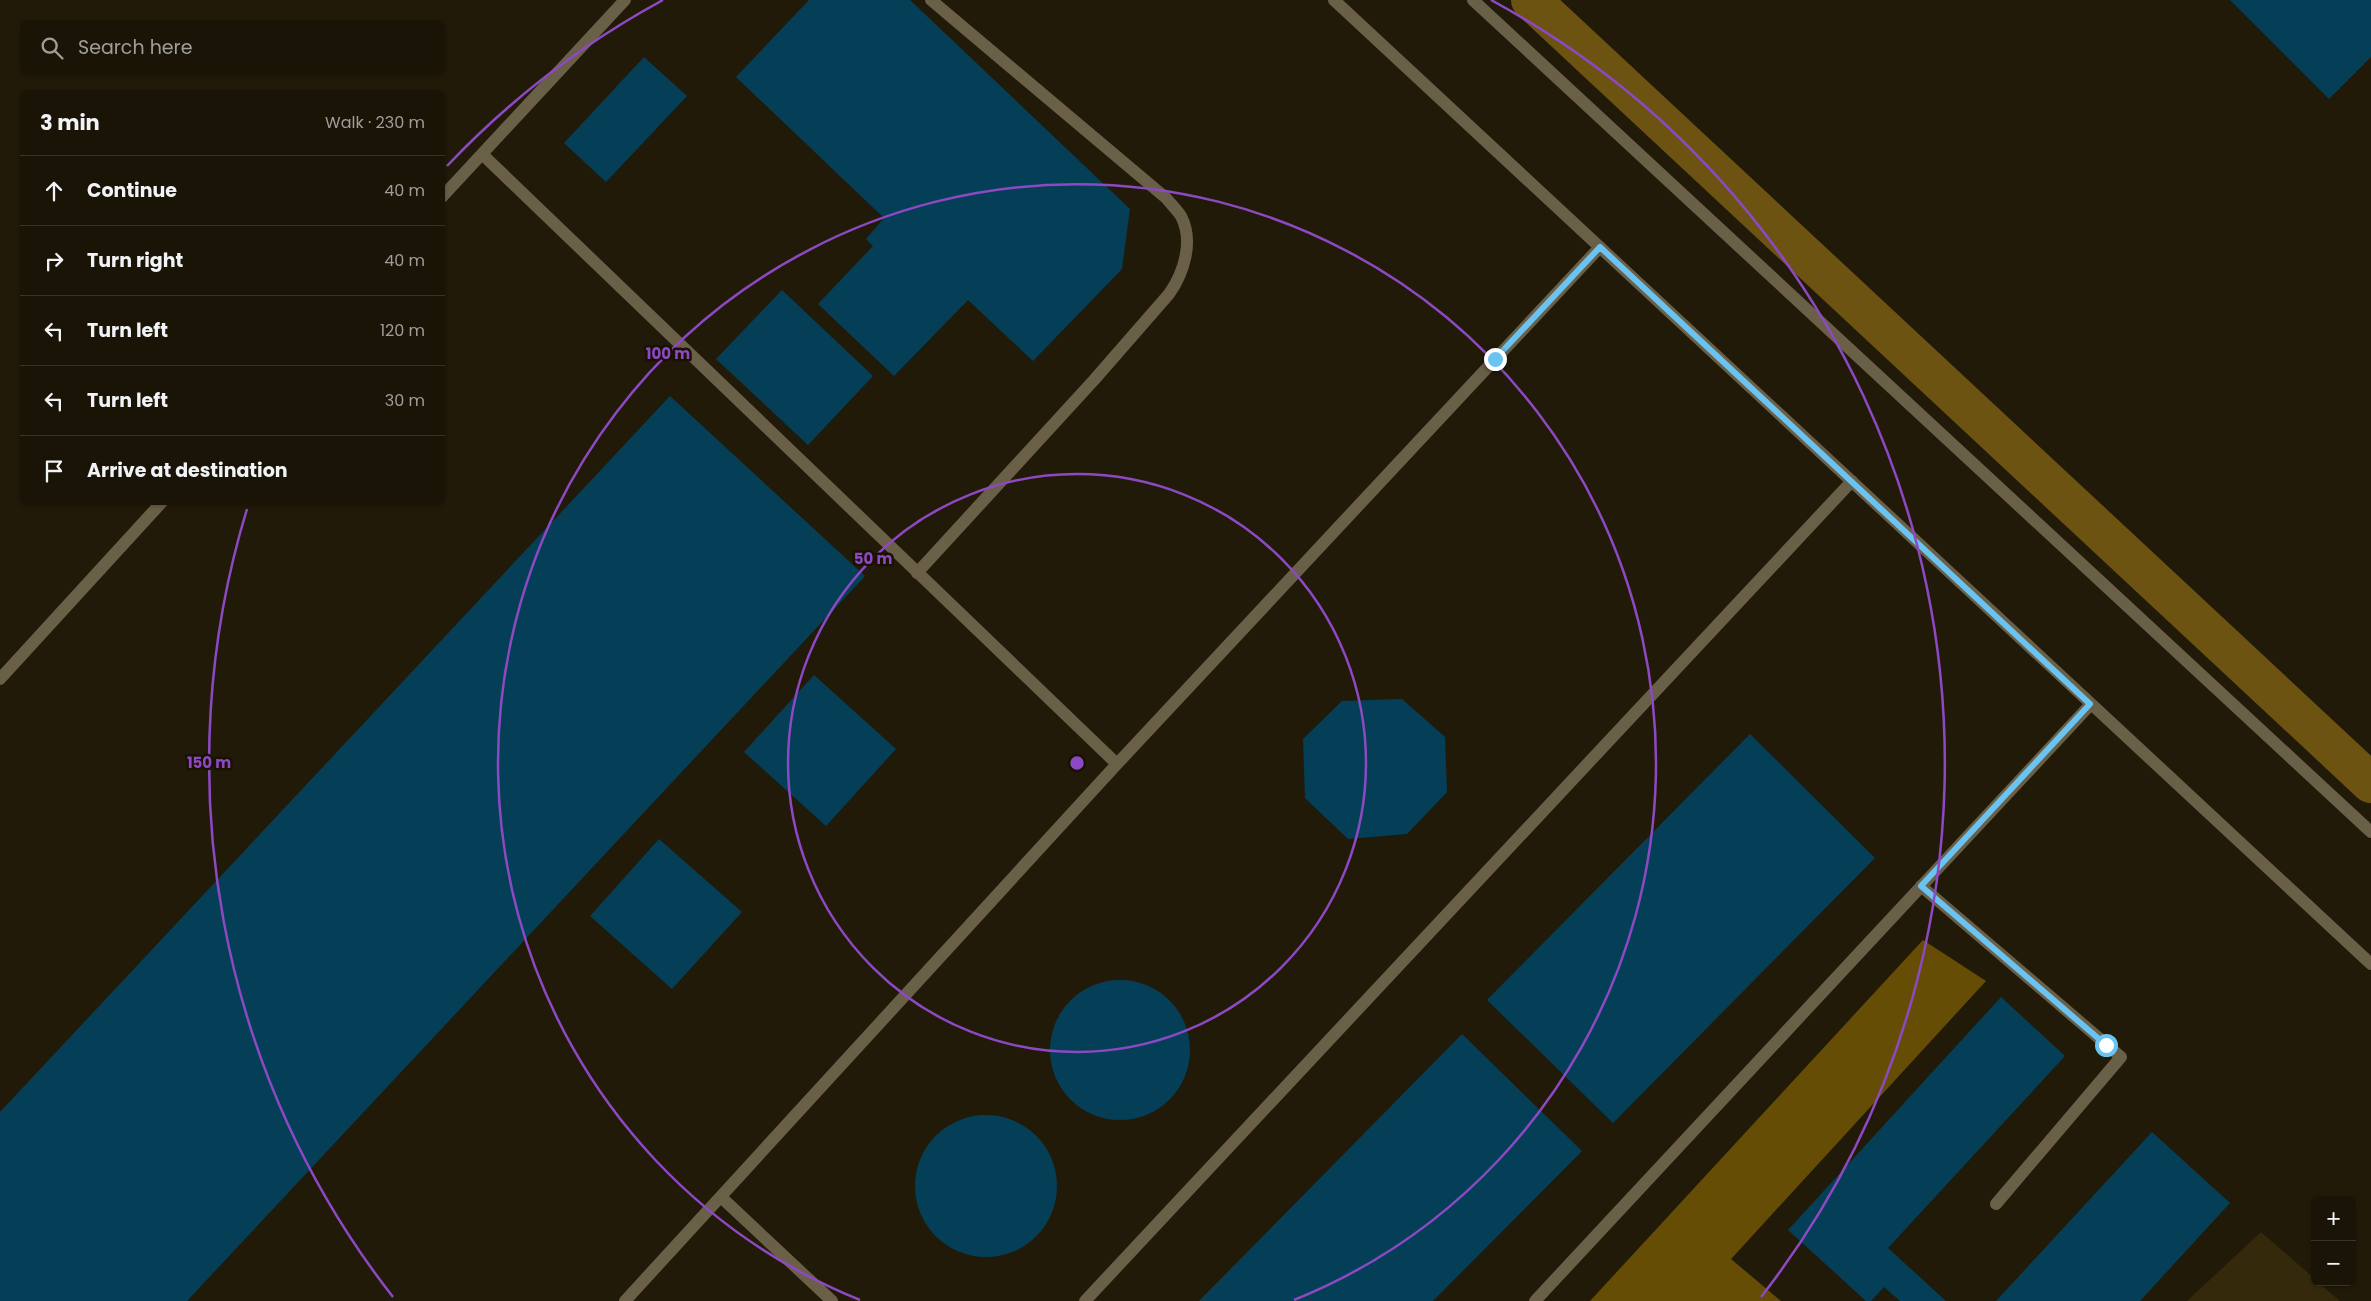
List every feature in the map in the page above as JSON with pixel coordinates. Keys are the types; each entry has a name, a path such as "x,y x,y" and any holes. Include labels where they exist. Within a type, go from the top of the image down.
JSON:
{"street":[{"path":"445,194 625,0"},
{"path":"917,573 1094,380 1169,294 1178,282 1186,261 1187,236 1181,217 1166,198 931,0"},
{"path":"1334,0 2371,964"},
{"path":"1473,0 2371,832"},
{"path":"482,154 1117,764"},
{"path":"625,1301 1117,764 1600,247"},
{"path":"1085,1301 1852,481"},
{"path":"0,679 159,505"},
{"path":"1535,1301 2090,704"},
{"path":"1921,886 2121,1057 1996,1204"},
{"path":"721,1197 832,1301"}],"shaded area":[{"path":"1923,940 1986,981 1731,1259 1781,1301 1590,1301"},
{"path":"2261,1232 2311,1276 2311,1286 2323,1286 2340,1301 2187,1301"}],"building":[{"path":"809,0 910,0 1130,209 1122,269 1033,361 968,300 894,376 818,304 873,246 866,239 884,218 736,77"},
{"path":"2230,0 2371,0 2371,57 2329,99"},
{"path":"644,57 687,96 606,182 564,143"},
{"path":"782,290 873,376 808,445 716,359"},
{"path":"670,396 865,576 187,1301 0,1301 0,1112"},
{"path":"814,675 896,749 826,826 744,752"},
{"path":"1402,699 1445,737 1447,792 1407,834 1348,839 1305,798 1303,739 1342,701"},
{"path":"1750,734 1875,858 1613,1123 1487,1000"},
{"path":"659,839 742,912 672,989 590,916"},
{"path":"1120,980 1134,981 1147,985 1159,991 1170,1000 1179,1011 1185,1023 1189,1036 1189,1064 1185,1077 1179,1089 1170,1100 1159,1109 1147,1115 1134,1119 1120,1120 1106,1119 1093,1115 1081,1109 1070,1100 1061,1089 1055,1077 1051,1064 1050,1050 1051,1036 1055,1023 1061,1011 1070,1000 1081,991 1093,985 1106,981"},
{"path":"2001,997 2065,1056 1888,1248 1946,1301 1900,1301 1884,1287 1871,1301 1866,1301 1788,1230"},
{"path":"1462,1034 1582,1151 1433,1301 1199,1301"},
{"path":"986,1115 1013,1121 1025,1127 1036,1136 1045,1147 1051,1159 1057,1186 1051,1213 1045,1225 1036,1236 1025,1245 1013,1251 986,1257 959,1251 947,1245 936,1236 927,1225 921,1213 915,1186 921,1159 927,1147 936,1136 947,1127 959,1121"},
{"path":"2152,1132 2230,1203 2140,1301 1996,1301"}],"waterway":[{"path":"1531,0 2371,783"}],"route":[{"path":"1495,359 1600,247 2090,704 1921,886 2106,1045"}]}
